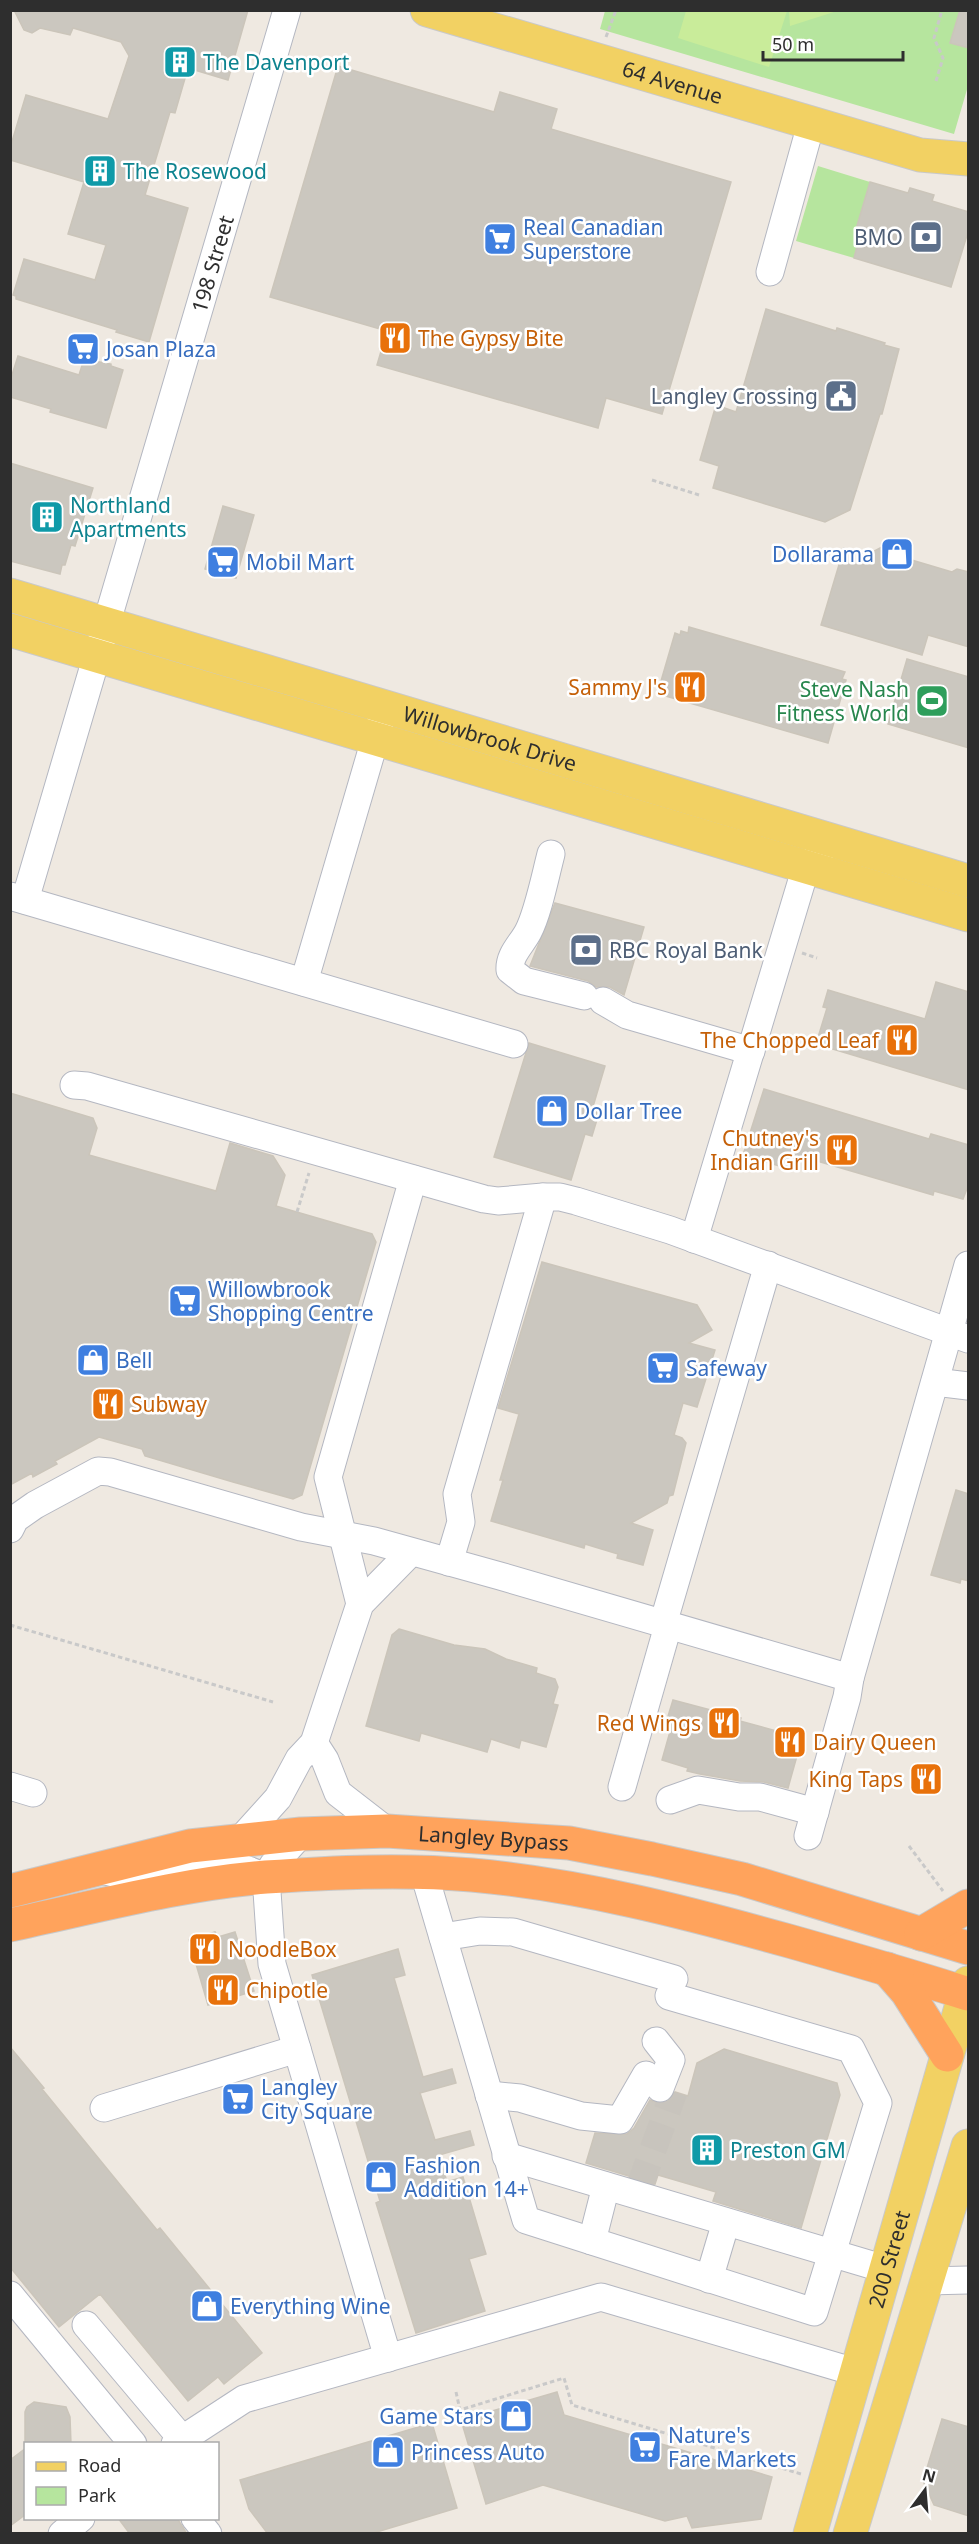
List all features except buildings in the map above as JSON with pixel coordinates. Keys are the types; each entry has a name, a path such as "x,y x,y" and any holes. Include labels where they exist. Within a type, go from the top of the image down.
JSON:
{"highway":[{"name":"Langley Bypass","path":"10,1891 190,1846 301,1834 387,1831 569,1843 742,1879 969,1948"},
{"name":"Langley Bypass","path":"10,1925 133,1898 266,1877 392,1871 471,1875 562,1886 642,1902 968,1990"},
{"path":"921,1934 959,1903"},
{"path":"887,1969 907,1992 947,2055"}],"main road":[{"name":"64 Avenue","path":"427,10 463,16 920,155 969,180"},
{"name":"64 Avenue","path":"920,155 969,159"},
{"name":"Willowbrook Drive","path":"10,595 969,881"},
{"name":"Willowbrook Drive","path":"10,630 969,915"},
{"name":"200 Street","path":"810,2534 947,2055 968,1990"},
{"name":"200 Street","path":"850,2534 969,2146"}],"street":[{"name":"198 Street","path":"18,898 96,655 156,457 287,10"},
{"path":"770,272 811,123"},
{"path":"304,982 384,708"},
{"path":"694,1239 806,867 833,841"},
{"path":"551,854 529,930 509,964 515,976 548,988 594,998 627,1014 653,1023 751,1051"},
{"path":"18,898 514,1044"},
{"path":"548,988 567,1005 605,1017 627,1014"},
{"path":"74,1085 97,1089 484,1199 498,1201 543,1197 576,1201 694,1239 959,1335"},
{"path":"360,1604 328,1477 331,1459 413,1179"},
{"path":"449,1562 461,1522 457,1494 543,1197"},
{"path":"622,1787 768,1265"},
{"path":"670,1800 698,1790 739,1797 760,1797 812,1824 847,1697 850,1678 935,1382 959,1335 969,1265"},
{"path":"935,1382 969,1386"},
{"path":"10,1529 15,1518 25,1511 98,1471 125,1476 301,1527 342,1534 449,1562 850,1678"},
{"path":"241,1839 278,1798 299,1759 314,1743 360,1604 411,1552"},
{"path":"314,1743 326,1760 338,1793 387,1831"},
{"path":"301,1834 273,1865 266,1877 272,1964 388,2358"},
{"path":"99,1869 136,1877 218,1863 250,1869 266,1877"},
{"path":"424,1873 526,2220 814,2312 878,2103 851,2049 513,1932 480,1931 443,1937"},
{"path":"104,2108 297,2049"},
{"path":"489,2095 520,2098 581,2116 620,2120 660,2085 663,2051"},
{"path":"506,2156 628,2189 726,2222 885,2269"},
{"path":"592,2241 628,2189"},
{"path":"709,2278 726,2222"},
{"path":"932,2267 969,2272"},
{"path":"932,2267 969,2280"},
{"path":"10,2295 131,2442"},
{"path":"86,2325 178,2441 244,2399 601,2297 855,2372"},
{"path":"62,2534 79,2520"},
{"path":"197,2520 208,2534"}],"path":[{"path":"936,81 943,58 934,38 942,10"},
{"path":"652,480 699,495"},
{"path":"803,954 817,958"},
{"path":"297,1212 306,1182"},
{"path":"10,1625 273,1702"},
{"path":"909,1846 959,1903"},
{"path":"456,2392 460,2410 564,2378 572,2405 805,2475"}],"green space":[{"path":"686,10 787,11 769,67 678,38"},
{"path":"789,10 837,11 790,26"},
{"path":"605,11 968,11 968,86 954,134 600,29"},
{"path":"818,166 870,182 856,229 861,231 854,258 796,241"}],"tunnel":[{"path":"639,2188 674,2092"}],"place":[{"name":"The Davenport","path":"180,62"},
{"name":"The Rosewood","path":"100,171"},
{"name":"BMO","path":"926,237"},
{"name":"Real Canadian Superstore","path":"500,239"},
{"name":"The Gypsy Bite","path":"395,338"},
{"name":"Josan Plaza","path":"83,349"},
{"name":"Langley Crossing","path":"841,396"},
{"name":"Northland Apartments","path":"47,517"},
{"name":"Dollarama","path":"897,554"},
{"name":"Mobil Mart","path":"223,562"},
{"name":"Sammy J's","path":"690,687"},
{"name":"Steve Nash Fitness World","path":"932,701"},
{"name":"RBC Royal Bank","path":"586,950"},
{"name":"The Chopped Leaf","path":"902,1040"},
{"name":"Dollar Tree","path":"552,1111"},
{"name":"Chutney's Indian Grill","path":"842,1150"},
{"name":"Willowbrook Shopping Centre","path":"185,1301"},
{"name":"Bell","path":"93,1360"},
{"name":"Safeway","path":"663,1368"},
{"name":"Subway","path":"108,1404"},
{"name":"Red Wings","path":"724,1723"},
{"name":"Dairy Queen","path":"790,1742"},
{"name":"King Taps","path":"926,1779"},
{"name":"NoodleBox","path":"205,1949"},
{"name":"Chipotle","path":"223,1990"},
{"name":"Langley City Square","path":"238,2099"},
{"name":"Preston GM","path":"707,2150"},
{"name":"Fashion Addition 14+","path":"381,2177"},
{"name":"Everything Wine","path":"207,2306"},
{"name":"Game Stars","path":"516,2416"},
{"name":"Nature's Fare Markets","path":"645,2447"},
{"name":"Princess Auto","path":"388,2452"}]}
